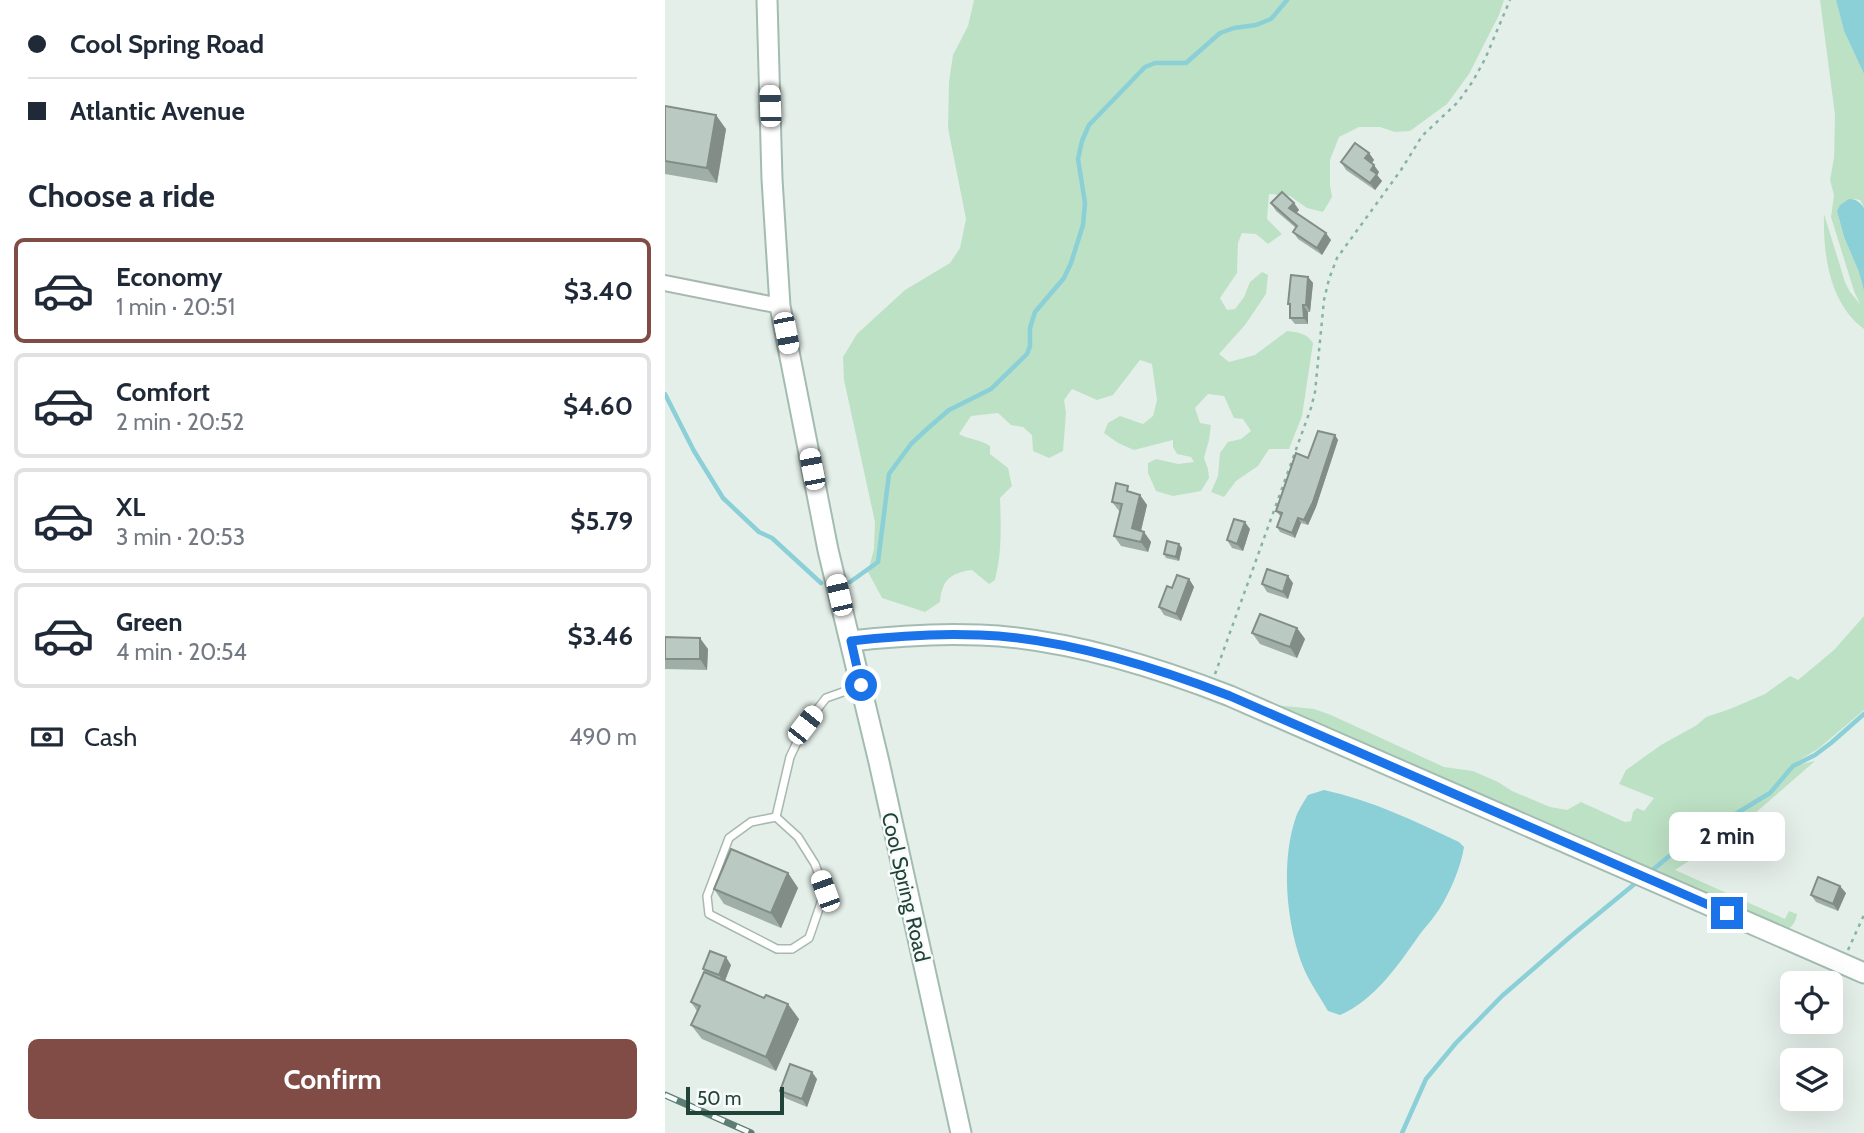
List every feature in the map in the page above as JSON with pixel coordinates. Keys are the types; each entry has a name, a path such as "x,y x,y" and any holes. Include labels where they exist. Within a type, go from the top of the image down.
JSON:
{"main road":[{"name":"Cool Spring Road","path":"767,0 772,179 780,306 828,550 851,641 961,1133"},
{"path":"851,641 940,634 1021,638 1130,662 1210,689 1864,973"}],"street":[{"path":"665,283 780,306"}],"lane":[{"path":"776,817 790,757 805,725 826,698 861,685"},
{"path":"776,817 798,838 815,864 825,891 809,938 792,949 777,949 709,914 707,896 729,838 751,822 776,817"}],"path":[{"path":"1210,689 1311,408 1315,393 1324,300 1337,258 1401,170 1422,136 1458,102 1473,81 1485,60 1510,0"},
{"path":"1842,963 1864,915"}],"green space":[{"path":"974,0 1504,0 1469,74 1447,104 1410,131 1395,132 1380,127 1359,127 1339,137 1330,160 1332,197 1323,212 1307,208 1290,196 1269,194 1267,219 1282,234 1268,244 1256,234 1242,233 1238,243 1237,273 1220,298 1227,310 1235,309 1250,282 1262,272 1268,275 1266,294 1245,325 1219,354 1229,362 1255,355 1287,331 1301,334 1311,340 1313,343 1302,416 1289,449 1269,449 1258,466 1236,481 1224,497 1211,492 1218,476 1220,453 1228,442 1241,439 1251,431 1243,419 1234,418 1224,396 1208,394 1195,408 1200,423 1211,425 1204,458 1209,478 1201,491 1173,496 1156,491 1148,473 1148,463 1156,459 1178,464 1194,462 1191,457 1177,454 1173,440 1134,450 1104,433 1108,423 1120,416 1143,424 1153,416 1157,400 1152,364 1140,360 1113,395 1097,400 1072,389 1064,400 1066,413 1063,451 1049,458 1033,451 1032,435 1023,427 1011,425 998,413 971,416 959,434 990,446 990,454 1008,468 1012,486 1000,498 1000,550 995,580 989,584 972,570 958,573 945,583 940,602 925,612 882,598 868,572 874,549 875,522 844,380 843,357 857,334 905,290 950,263 960,248 966,219 948,128 949,82 953,55 968,26"},
{"path":"1820,0 1836,0 1844,31 1864,74 1864,208 1860,200 1854,199 1837,211 1864,291 1864,329 1843,306 1827,261 1824,214 1845,282 1860,304 1831,217 1834,195 1830,180 1834,158 1835,115"},
{"path":"1864,616 1864,710 1818,749 1788,767 1815,761 1730,835 1675,870 1785,919 1789,911 1797,914 1794,923 1786,930 1264,704 1314,709 1444,767 1473,771 1550,807 1567,810 1581,802 1625,822 1631,821 1637,808 1644,811 1654,798 1619,784 1626,770 1706,717 1765,694 1790,676 1798,680 1834,650"}],"water":[{"path":"1836,0 1864,0 1864,74 1844,31"},
{"path":"1849,199 1858,201 1864,208 1864,291 1837,211 1840,205"},
{"path":"1324,790 1393,812 1459,842 1464,847 1453,883 1435,915 1375,991 1340,1015 1328,1011 1304,969 1293,933 1287,892 1288,851 1297,814 1308,795"}],"building":[{"path":"665,106 716,115 707,168 665,161"},
{"path":"1355,143 1369,153 1365,158 1374,165 1371,170 1377,174 1370,183 1341,162"},
{"path":"1282,192 1294,203 1289,208 1326,233 1317,248 1293,232 1297,226 1271,203"},
{"path":"1291,275 1308,277 1306,305 1303,305 1304,318 1290,318 1288,304"},
{"path":"1318,431 1335,435 1313,502 1304,520 1298,518 1292,533 1277,527 1282,513 1276,511 1296,453 1308,458"},
{"path":"1116,483 1128,486 1127,491 1140,495 1132,528 1144,532 1141,542 1114,536 1122,504 1112,502"},
{"path":"1234,519 1245,522 1237,544 1227,540"},
{"path":"1167,541 1179,544 1176,557 1164,554"},
{"path":"1267,569 1288,576 1283,592 1262,584"},
{"path":"1177,575 1189,579 1176,614 1159,607 1167,586 1172,588"},
{"path":"1260,614 1297,628 1290,647 1252,633"},
{"path":"665,637 700,638 700,659 665,659"},
{"path":"731,849 788,873 771,913 714,889"},
{"path":"1818,877 1840,886 1833,904 1811,895"},
{"path":"710,951 726,957 719,975 703,969"},
{"path":"704,972 764,998 766,995 788,1004 766,1057 691,1025 700,1006 691,1002"},
{"path":"790,1064 812,1072 802,1099 780,1091"}],"waterway":[{"path":"850,582 878,562 889,474 911,444 949,410 991,389 1027,354 1035,312 1064,278 1083,225 1085,203 1078,159 1089,125 1145,67 1155,63 1186,63 1220,33 1271,19 1287,0"},
{"path":"665,394 694,451 723,498 821,583"},
{"path":"1650,872 1718,821 1770,793 1793,766 1815,755 1864,714"},
{"path":"1402,1133 1426,1079 1456,1043 1502,996 1637,882"}],"railway":[{"path":"665,1095 751,1133"}],"route":[{"path":"861,685 851,641 896,636 980,635 1021,638 1096,653 1170,674 1230,696 1727,913"}]}
